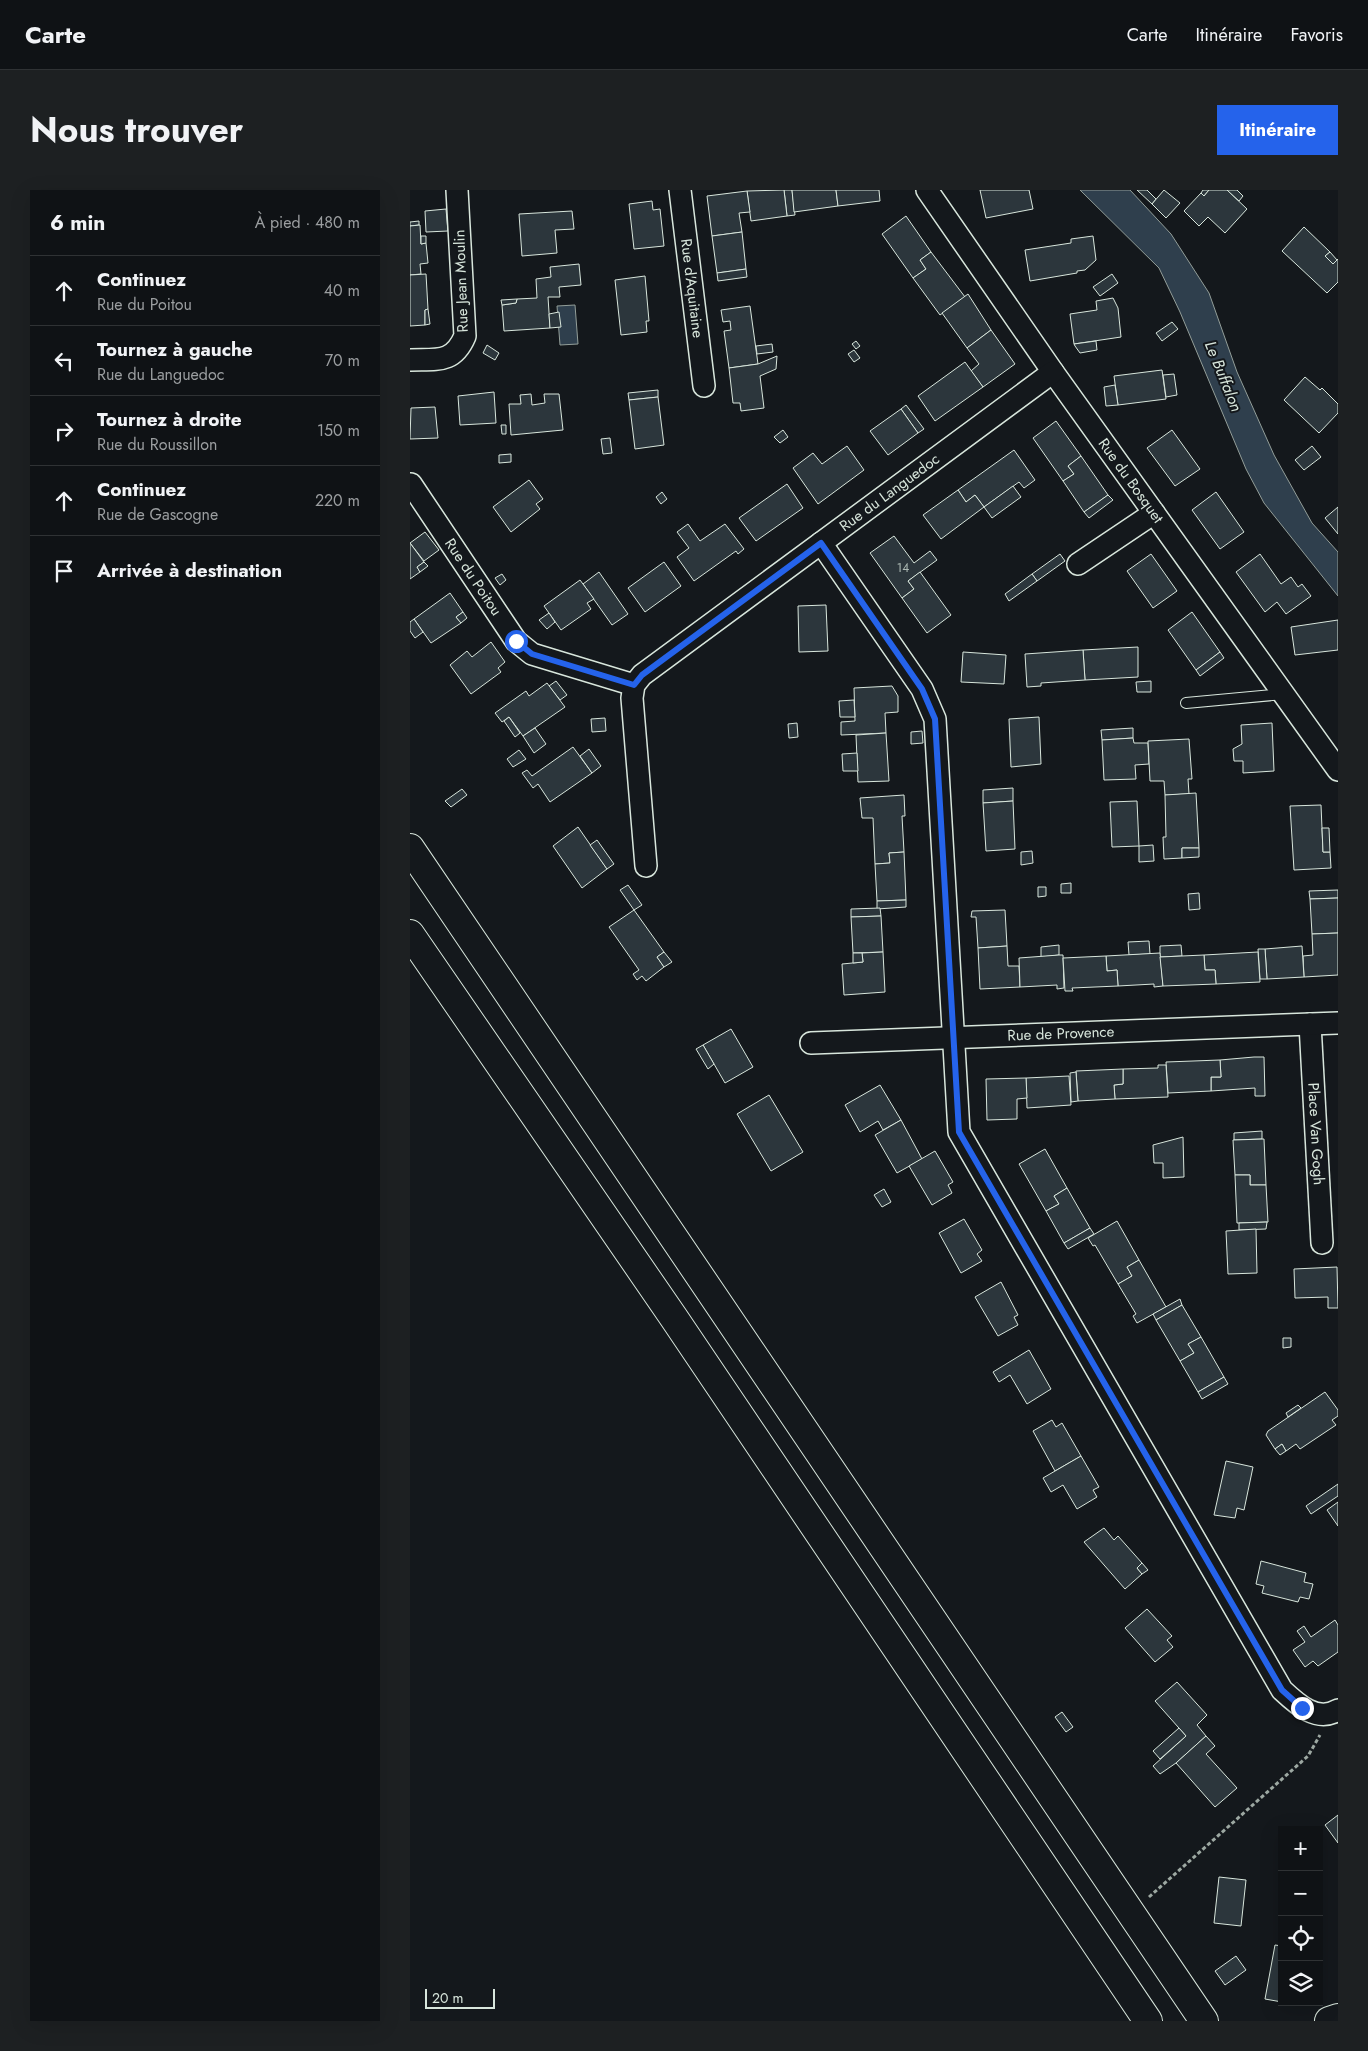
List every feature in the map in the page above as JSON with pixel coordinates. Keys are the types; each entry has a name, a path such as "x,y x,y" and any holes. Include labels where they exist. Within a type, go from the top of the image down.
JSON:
{"main road":[{"path":"410,848 1130,1913 1205,2017"},
{"path":"410,934 674,1318 1148,2021"},
{"path":"1329,2021 1338,2018"}],"street":[{"name":"Rue Jean Moulin","path":"410,360 448,358 459,349 464,336 457,190"},
{"name":"Rue d'Aquitaine","path":"680,190 704,386"},
{"name":"Rue du Bosquet","path":"926,190 1053,372 1338,770"},
{"name":"Rue du Languedoc","path":"634,685 642,675 1053,372"},
{"name":"Rue du Poitou","path":"411,484 516,641 532,654 634,685"},
{"path":"1078,564 1154,513"},
{"path":"821,543 922,689 935,719 959,1132 1282,1690 1302,1708 1315,1713 1336,1712"},
{"path":"634,685 632,698 646,866"},
{"name":"Rue de Provence","path":"811,1043 1338,1023"},
{"name":"Place Van Gogh","path":"1310,1024 1322,1243"}],"lane":[{"path":"1186,703 1284,694"}],"path":[{"path":"1130,1913 1308,1756 1336,1712"}],"water":[{"name":"Le Buffalon","path":"1080,190 1130,190 1171,234 1209,293 1237,372 1274,455 1312,523 1338,552 1338,596 1264,503 1246,469 1180,312 1159,268"},
{"path":"575,305 578,344 560,345 557,306"}],"building":[{"path":"784,190 792,190 795,215 787,216"},
{"path":"784,190 787,216 751,221 747,191"},
{"path":"792,190 836,190 838,206 794,212"},
{"path":"836,190 879,190 880,201 838,206"},
{"path":"980,190 1029,190 1033,209 986,218"},
{"path":"1137,190 1147,190 1156,199 1152,204"},
{"path":"1164,190 1180,203 1166,218 1152,204"},
{"path":"1203,190 1209,190 1204,196 1201,193"},
{"path":"1209,190 1227,190 1247,209 1225,233 1208,217 1199,226 1184,211 1201,193 1204,196"},
{"path":"1227,190 1237,190 1243,196 1239,201"},
{"path":"747,191 750,212 739,213 742,232 712,236 707,196"},
{"path":"652,201 653,210 660,209 664,246 634,249 629,204"},
{"path":"446,209 448,231 426,232 425,211"},
{"path":"572,211 574,229 555,230 557,253 522,256 519,214"},
{"path":"906,216 931,252 920,260 926,269 913,278 882,234"},
{"path":"419,221 419,225 410,226 410,222"},
{"path":"420,225 421,244 426,243 428,263 420,264 421,274 410,275 410,226"},
{"path":"1304,227 1330,252 1325,256 1333,264 1338,259 1338,282 1327,293 1282,251"},
{"path":"742,232 746,269 717,273 712,236"},
{"path":"421,236 426,236 426,243 421,244"},
{"path":"1093,236 1096,260 1085,270 1030,281 1025,250 1071,243 1071,239"},
{"path":"931,252 965,297 940,315 913,278 926,269 920,260"},
{"path":"1330,252 1337,260 1333,264 1325,256"},
{"path":"579,264 581,285 559,287 560,297 548,297 550,328 504,331 502,305 516,303 517,299 537,298 536,279 551,277 550,267"},
{"path":"746,269 747,277 718,281 717,273"},
{"path":"426,274 428,309 425,310 425,325 410,326 410,275"},
{"path":"1112,274 1118,283 1100,296 1093,287"},
{"path":"645,276 649,321 646,321 647,332 621,335 615,280"},
{"path":"968,294 991,330 967,348 942,313"},
{"path":"1113,298 1118,308 1121,337 1074,344 1070,314 1097,310 1096,301"},
{"path":"517,299 516,303 502,305 501,300"},
{"path":"750,306 758,364 729,368 724,331 731,330 730,321 723,322 721,310"},
{"path":"428,309 430,324 425,325 425,310"},
{"path":"559,312 561,327 550,328 549,314"},
{"path":"1172,322 1178,329 1162,341 1156,333"},
{"path":"991,330 1015,364 983,387 971,371 979,364 967,348"},
{"path":"856,341 860,346 856,349 852,344"},
{"path":"1096,341 1097,350 1080,353 1074,344"},
{"path":"772,344 773,352 757,354 756,346"},
{"path":"487,345 499,353 495,360 483,353"},
{"path":"854,350 860,358 854,362 848,354"},
{"path":"777,356 776,369 760,376 764,408 741,411 740,403 733,403 729,368 758,364"},
{"path":"965,362 983,387 935,421 918,396"},
{"path":"1162,370 1166,399 1118,405 1114,376"},
{"path":"1174,374 1177,395 1166,397 1163,375"},
{"path":"1305,377 1320,390 1322,388 1338,404 1338,413 1319,433 1284,400"},
{"path":"1115,385 1118,405 1106,406 1104,387"},
{"path":"658,390 658,397 629,400 628,393"},
{"path":"494,392 496,423 460,425 458,396"},
{"path":"531,394 532,405 545,403 544,394 559,394 563,430 511,435 509,404 521,404 520,395"},
{"path":"658,397 664,445 635,449 629,400"},
{"path":"906,405 924,429 918,433 901,409"},
{"path":"435,407 438,438 410,439 411,408"},
{"path":"901,409 918,433 888,455 870,431"},
{"path":"1056,421 1081,456 1068,466 1074,474 1063,481 1033,438"},
{"path":"501,425 506,425 506,434 502,434"},
{"path":"783,430 788,437 780,443 774,437"},
{"path":"1172,430 1200,469 1175,486 1147,448"},
{"path":"610,438 612,453 603,454 601,439"},
{"path":"847,446 864,470 818,504 793,468 813,453 822,464"},
{"path":"1312,446 1321,457 1304,470 1295,460"},
{"path":"1014,450 1035,480 1024,488 1019,482 984,507 975,495 966,502 958,490"},
{"path":"511,454 511,462 499,463 499,455"},
{"path":"1081,456 1108,495 1084,512 1063,481 1074,474 1068,466"},
{"path":"529,480 543,499 536,504 540,509 511,532 493,507"},
{"path":"787,484 803,508 756,541 739,518"},
{"path":"1013,486 1021,497 992,518 984,507"},
{"path":"958,490 966,502 975,495 984,507 941,539 923,515"},
{"path":"662,492 667,499 661,504 656,497"},
{"path":"1216,492 1244,532 1220,549 1192,510"},
{"path":"1108,495 1113,500 1089,518 1084,512"},
{"path":"1338,507 1338,534 1325,518"},
{"path":"688,524 700,541 725,524 744,549 738,554 736,551 694,581 677,557 689,548 677,532"},
{"path":"425,532 439,550 424,561 410,543"},
{"path":"894,536 914,563 930,551 937,560 908,581 914,589 902,598 870,553"},
{"path":"410,543 424,562 417,567 420,572 410,579"},
{"path":"1060,554 1065,561 1037,581 1032,574"},
{"path":"1151,554 1177,591 1153,608 1127,571"},
{"path":"1260,554 1281,584 1291,577 1298,587 1302,584 1311,596 1286,614 1277,602 1265,612 1236,572"},
{"path":"424,562 428,566 420,572 417,567"},
{"path":"664,562 681,586 645,612 628,588"},
{"path":"599,572 628,614 612,625 583,584"},
{"path":"920,572 951,615 927,633 902,598 914,589 908,581"},
{"path":"502,574 506,580 500,585 495,578"},
{"path":"1032,574 1037,581 1009,601 1005,594"},
{"path":"580,580 594,599 587,603 591,609 561,630 544,606"},
{"path":"450,593 463,612 456,617 461,623 431,643 414,619"},
{"path":"826,605 828,651 799,652 798,606"},
{"path":"463,612 467,618 461,623 456,617"},
{"path":"1192,612 1220,652 1196,670 1168,630"},
{"path":"549,613 555,622 547,629 539,620"},
{"path":"414,619 423,632 415,638 410,631 410,622"},
{"path":"1338,620 1338,650 1295,655 1291,627"},
{"path":"491,642 505,662 498,668 501,672 471,694 450,665 467,651 472,657"},
{"path":"1138,647 1138,677 1085,680 1083,650"},
{"path":"1083,650 1085,680 1041,683 1041,686 1027,687 1025,654"},
{"path":"963,652 1006,655 1004,684 961,682"},
{"path":"1220,652 1224,658 1200,676 1196,670"},
{"path":"556,681 567,695 560,700 549,686"},
{"path":"1151,681 1151,692 1137,692 1136,682"},
{"path":"547,683 565,707 523,736 509,717 502,722 495,713 526,691 529,696"},
{"path":"892,686 898,696 898,712 885,713 886,733 841,735 841,722 855,721 854,688"},
{"path":"854,700 855,717 840,717 839,701"},
{"path":"509,717 520,733 515,737 504,721"},
{"path":"1039,717 1041,764 1011,767 1009,719"},
{"path":"605,718 606,731 592,732 591,719"},
{"path":"797,723 798,737 789,738 788,724"},
{"path":"1272,723 1274,771 1243,773 1243,761 1234,761 1233,749 1242,744 1241,725"},
{"path":"535,728 546,744 534,753 523,736"},
{"path":"1133,728 1133,738 1102,740 1101,730"},
{"path":"922,731 923,743 911,744 911,732"},
{"path":"886,733 889,781 858,782 856,735"},
{"path":"1133,738 1134,743 1148,743 1149,764 1135,765 1136,779 1104,780 1102,740"},
{"path":"1189,739 1192,779 1188,779 1189,794 1165,795 1164,781 1150,781 1148,741"},
{"path":"573,747 592,773 550,802 538,784 533,788 522,773 527,770 532,776"},
{"path":"589,749 601,766 592,773 580,756"},
{"path":"519,750 526,759 513,767 507,759"},
{"path":"857,753 858,771 843,771 842,754"},
{"path":"1013,788 1013,801 983,803 983,790"},
{"path":"462,789 467,795 451,807 445,801"},
{"path":"1196,793 1199,848 1182,848 1182,858 1164,859 1163,837 1166,837 1165,795"},
{"path":"904,795 905,816 902,816 904,852 889,853 890,863 875,864 873,818 862,818 860,798"},
{"path":"1013,801 1015,849 986,851 983,803"},
{"path":"1137,801 1139,846 1112,847 1110,802"},
{"path":"1321,805 1323,852 1330,852 1331,868 1294,870 1290,806"},
{"path":"578,827 607,869 582,888 553,846"},
{"path":"1322,828 1329,828 1330,852 1323,852"},
{"path":"597,840 614,864 607,869 590,845"},
{"path":"1153,845 1154,861 1139,862 1139,846"},
{"path":"1182,848 1199,848 1199,857 1182,858"},
{"path":"1032,851 1033,863 1021,865 1021,852"},
{"path":"904,852 906,900 877,901 875,864 890,863 889,853"},
{"path":"1071,883 1071,893 1061,893 1061,884"},
{"path":"628,885 642,905 634,910 620,890"},
{"path":"1038,887 1046,887 1046,896 1038,897"},
{"path":"1338,890 1338,898 1310,899 1309,891"},
{"path":"1199,893 1200,909 1189,910 1188,894"},
{"path":"1338,898 1338,933 1312,934 1310,899"},
{"path":"906,900 906,907 877,909 877,901"},
{"path":"880,908 881,916 851,917 851,909"},
{"path":"634,910 664,952 657,957 664,967 646,981 642,976 637,980 633,974 639,970 609,927"},
{"path":"1005,910 1007,946 978,948 976,917 971,917 972,911"},
{"path":"881,916 883,952 853,953 851,917"},
{"path":"1338,933 1338,975 1304,977 1303,956 1313,955 1312,934"},
{"path":"1149,941 1150,954 1129,955 1128,942"},
{"path":"1059,945 1059,955 1041,957 1041,947"},
{"path":"1181,945 1182,956 1160,957 1160,946"},
{"path":"1007,946 1008,966 1019,966 1020,987 980,989 978,948"},
{"path":"1302,946 1304,977 1267,979 1265,949"},
{"path":"1258,949 1265,949 1267,979 1260,979"},
{"path":"664,952 672,962 664,967 657,957"},
{"path":"883,952 885,992 844,995 842,964 863,962 862,953"},
{"path":"1258,952 1260,982 1216,984 1215,970 1205,970 1204,955"},
{"path":"853,953 862,953 863,962 853,963"},
{"path":"1160,953 1163,986 1154,987 1154,984 1118,986 1117,970 1107,971 1106,956"},
{"path":"1063,955 1064,988 1057,989 1057,985 1020,987 1019,958"},
{"path":"1204,955 1205,970 1215,970 1216,984 1163,986 1160,957"},
{"path":"1106,956 1107,971 1117,970 1118,986 1072,988 1073,991 1065,991 1063,958"},
{"path":"731,1029 753,1067 725,1083 703,1045"},
{"path":"703,1045 714,1064 708,1069 696,1049"},
{"path":"1264,1057 1265,1096 1255,1096 1255,1088 1211,1091 1211,1077 1221,1077 1220,1060"},
{"path":"1220,1060 1221,1077 1211,1077 1211,1091 1168,1093 1166,1062"},
{"path":"1158,1065 1166,1065 1168,1097 1115,1099 1114,1085 1123,1084 1123,1069 1158,1068"},
{"path":"1123,1069 1123,1084 1114,1085 1115,1099 1078,1101 1076,1071"},
{"path":"1076,1072 1078,1101 1071,1102 1070,1073"},
{"path":"1069,1076 1071,1105 1027,1108 1026,1078"},
{"path":"1026,1078 1027,1098 1017,1099 1017,1119 987,1120 986,1079"},
{"path":"880,1085 901,1120 883,1130 878,1121 860,1132 845,1105"},
{"path":"769,1095 803,1152 771,1171 737,1114"},
{"path":"901,1120 922,1159 897,1173 875,1135"},
{"path":"1262,1131 1262,1139 1234,1140 1234,1133"},
{"path":"1183,1137 1184,1177 1163,1178 1163,1163 1154,1163 1153,1145"},
{"path":"1264,1139 1266,1185 1250,1185 1250,1175 1235,1175 1233,1140"},
{"path":"1045,1149 1067,1188 1054,1196 1059,1204 1046,1211 1019,1164"},
{"path":"935,1151 953,1182 948,1185 952,1193 932,1205 909,1166"},
{"path":"1235,1175 1250,1175 1250,1185 1266,1185 1268,1222 1237,1223"},
{"path":"1067,1188 1090,1228 1064,1243 1046,1211 1059,1204 1054,1196"},
{"path":"884,1189 891,1202 882,1207 874,1195"},
{"path":"964,1219 982,1250 977,1254 982,1261 961,1273 939,1233"},
{"path":"1117,1221 1139,1260 1127,1267 1132,1276 1118,1284 1095,1245 1093,1246 1088,1238"},
{"path":"1267,1222 1266,1229 1239,1230 1239,1223"},
{"path":"1090,1228 1094,1234 1068,1249 1064,1243"},
{"path":"1256,1229 1257,1273 1228,1274 1226,1231"},
{"path":"1139,1260 1166,1307 1137,1323 1133,1316 1136,1314 1118,1284 1132,1276 1127,1267"},
{"path":"1337,1267 1338,1308 1328,1308 1328,1297 1295,1298 1294,1269"},
{"path":"1001,1282 1018,1315 1014,1317 1018,1325 998,1336 975,1297"},
{"path":"1180,1299 1182,1305 1156,1320 1153,1314"},
{"path":"1182,1305 1201,1337 1188,1344 1194,1353 1180,1361 1156,1320"},
{"path":"1201,1337 1224,1377 1198,1392 1180,1361 1194,1353 1188,1344"},
{"path":"1283,1338 1291,1338 1291,1347 1283,1348"},
{"path":"1029,1350 1051,1389 1027,1404 1010,1375 999,1382 993,1372"},
{"path":"1224,1377 1228,1384 1202,1399 1198,1392"},
{"path":"1325,1392 1338,1410 1338,1416 1332,1420 1336,1425 1300,1449 1296,1444 1286,1451 1282,1444 1275,1449 1266,1435 1268,1431"},
{"path":"1298,1405 1301,1408 1288,1417 1286,1413"},
{"path":"1052,1420 1056,1427 1062,1423 1081,1456 1055,1471 1033,1431"},
{"path":"1282,1444 1286,1451 1280,1455 1275,1449"},
{"path":"1081,1456 1099,1487 1093,1490 1097,1497 1077,1509 1063,1485 1051,1492 1043,1478"},
{"path":"1226,1461 1253,1467 1244,1510 1237,1508 1235,1518 1214,1515"},
{"path":"1338,1484 1338,1496 1311,1514 1306,1506"},
{"path":"1338,1502 1338,1526 1327,1510"},
{"path":"1104,1528 1114,1540 1118,1536 1142,1563 1137,1568 1142,1574 1125,1589 1084,1542"},
{"path":"1261,1561 1306,1573 1304,1582 1313,1584 1309,1599 1300,1597 1298,1602 1262,1593 1264,1586 1256,1584"},
{"path":"1142,1563 1148,1570 1142,1574 1137,1568"},
{"path":"1147,1609 1172,1636 1167,1640 1173,1647 1155,1662 1125,1628"},
{"path":"1335,1620 1338,1625 1338,1652 1318,1666 1313,1661 1305,1667 1293,1650 1305,1642 1297,1631 1304,1626 1311,1637"},
{"path":"1177,1682 1207,1715 1197,1725 1206,1736 1176,1763 1160,1774 1153,1766 1186,1736 1155,1701"},
{"path":"1062,1712 1073,1727 1066,1732 1055,1717"},
{"path":"1179,1728 1186,1736 1160,1759 1153,1751"},
{"path":"1206,1736 1215,1746 1206,1754 1237,1788 1215,1807 1176,1763"},
{"path":"1338,1815 1338,1843 1325,1825"},
{"path":"1219,1877 1246,1880 1241,1926 1214,1923"},
{"path":"1275,1945 1278,1945 1278,2001 1265,1999"},
{"path":"1236,1956 1246,1970 1225,1985 1215,1971"}],"route":[{"path":"516,641 532,654 634,685 642,675 821,543 922,689 935,719 959,1132 1282,1690 1302,1708"}]}
